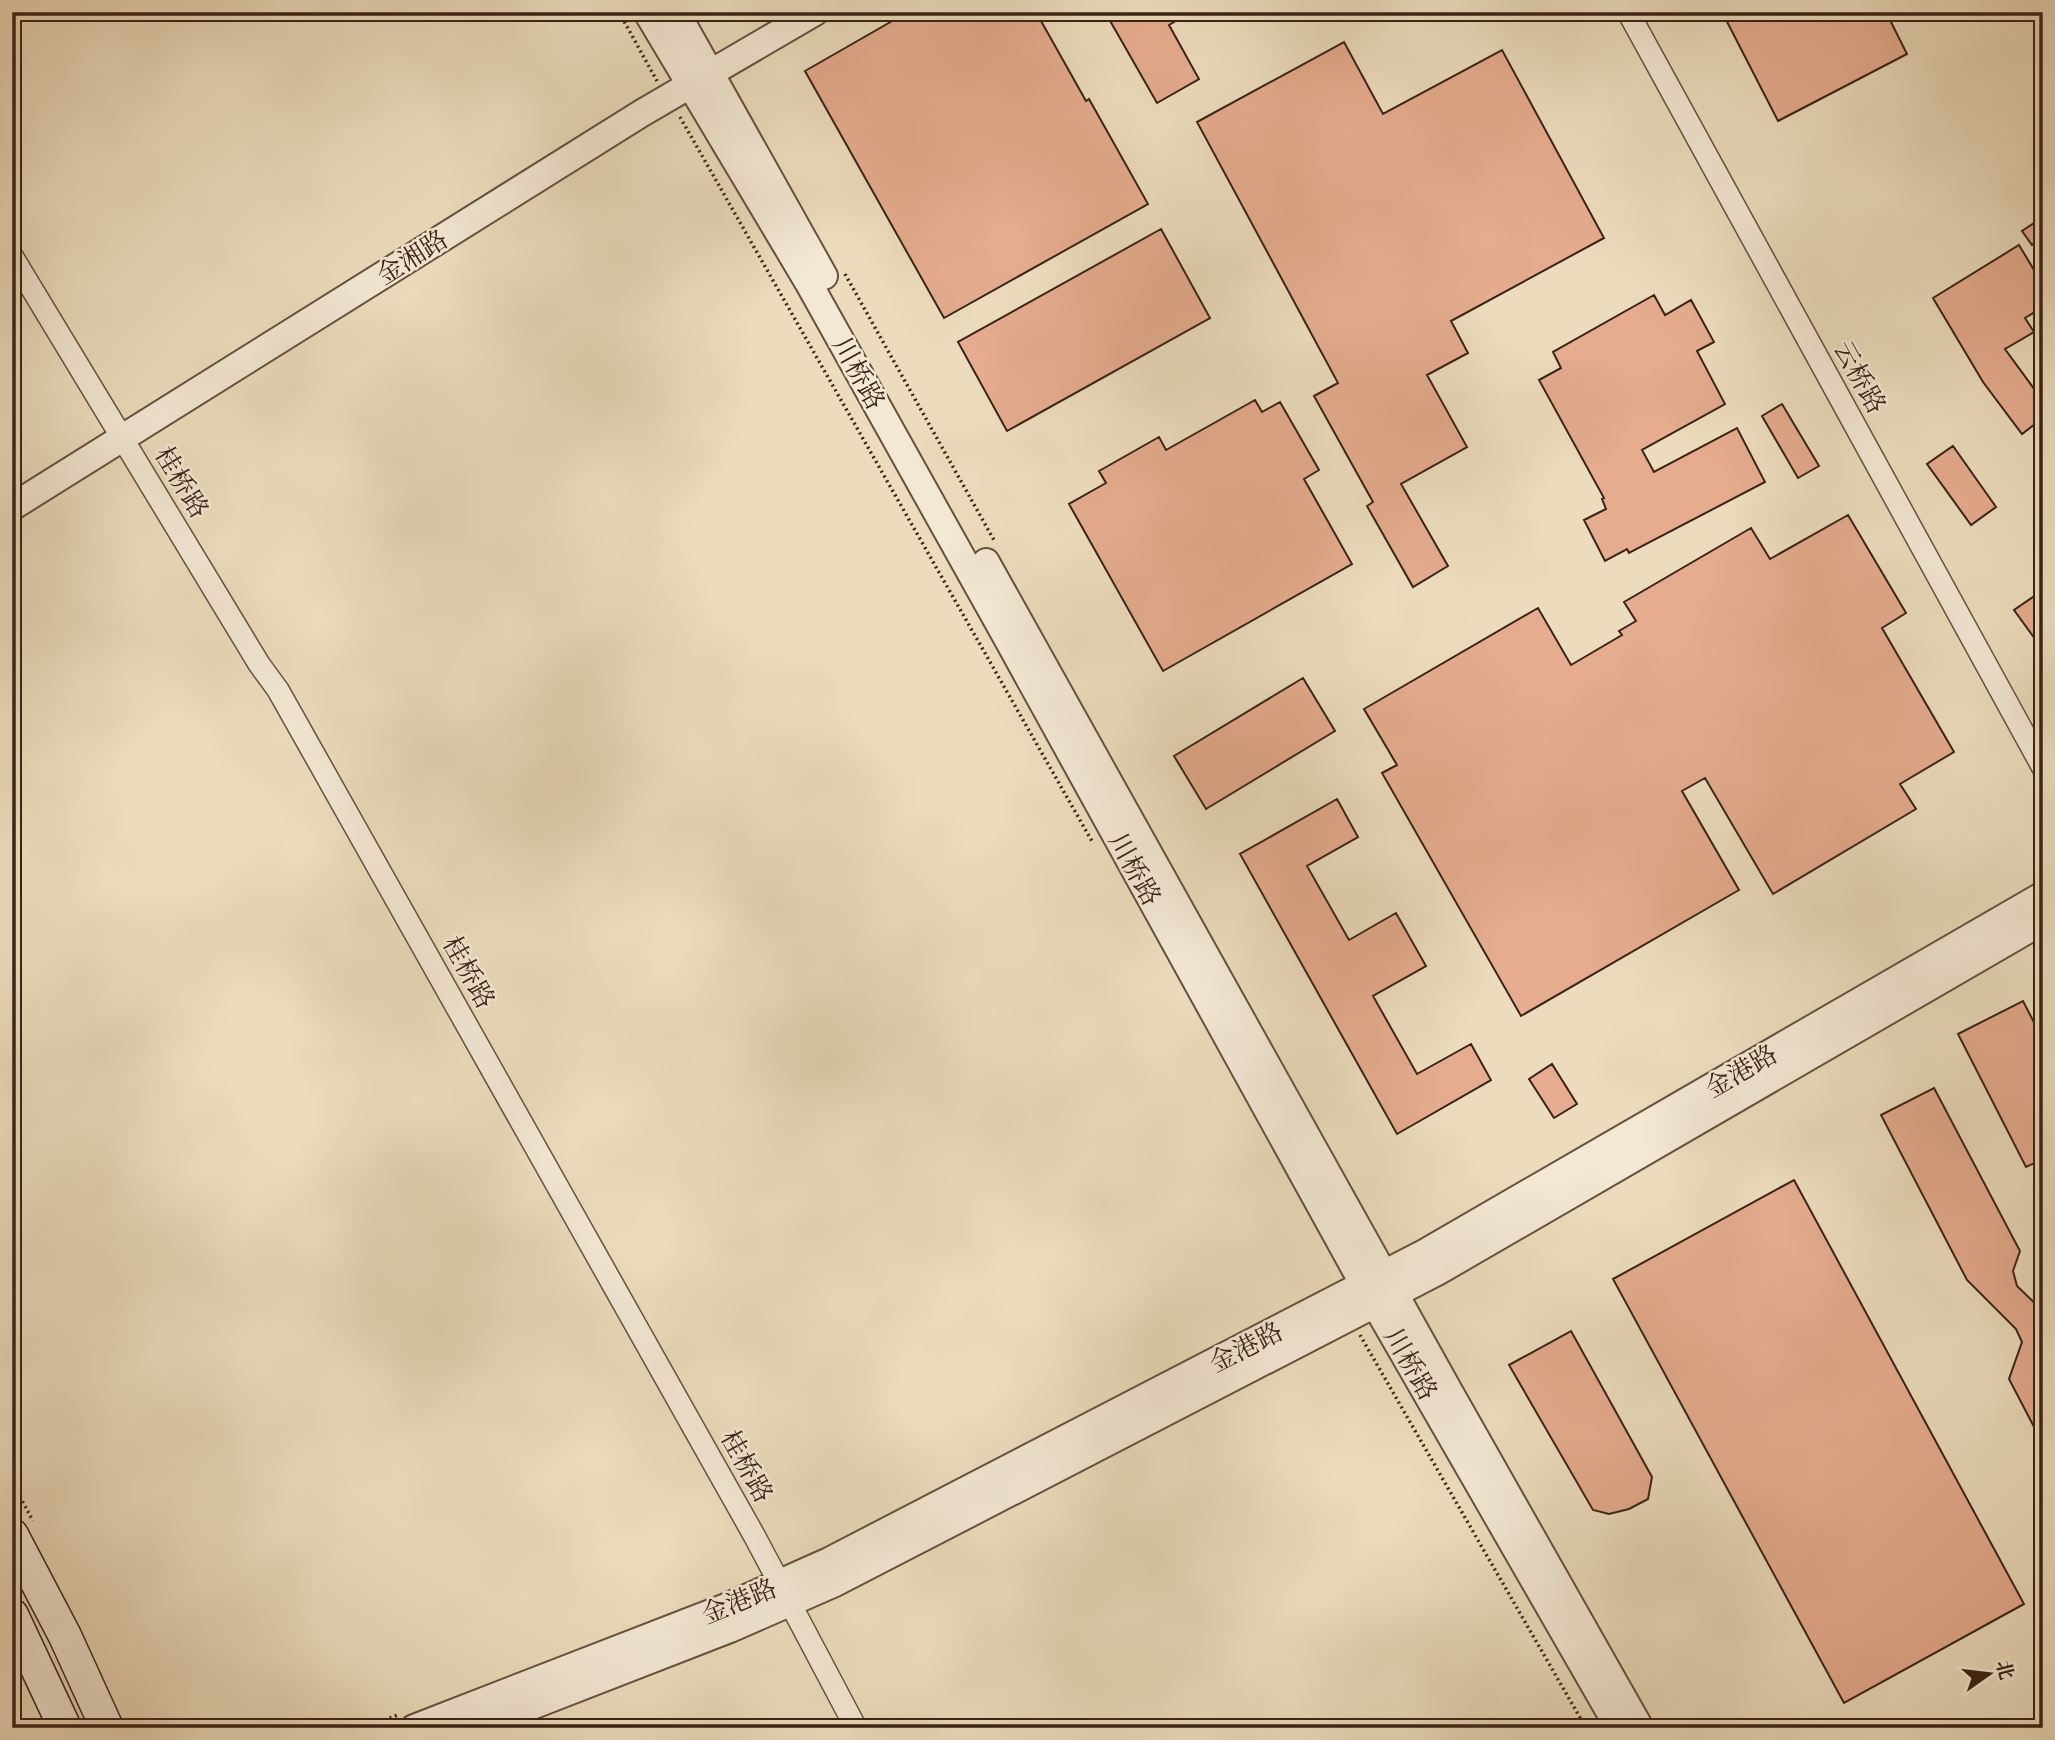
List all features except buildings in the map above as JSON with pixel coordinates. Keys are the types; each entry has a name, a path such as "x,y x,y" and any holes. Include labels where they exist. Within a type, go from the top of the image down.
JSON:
{"main road":[{"path":"12,1535 65,1636 107,1728"},
{"path":"12,1615 65,1728"}],"street":[{"name":"川桥路","path":"647,12 1380,1289 1619,1728"},
{"name":"川桥路","path":"676,12 689,85"},
{"name":"金湘路","path":"12,507 689,85 815,12"},
{"name":"云桥路","path":"1628,12 2043,768"},
{"name":"桂桥路","path":"12,256 259,664 278,690 785,1594 856,1728"},
{"name":"金港路","path":"408,1720 785,1594 835,1583 1351,1317 1380,1289 1462,1232 2043,895"},
{"name":"金港路","path":"475,1728 785,1594 841,1555 1380,1289 2043,921"},
{"name":"川桥路","path":"1380,1289 1449,1391 1640,1728"}],"path":[{"path":"619,12 689,85 695,142 1094,845"},
{"path":"1351,1317 1405,1416 1586,1728"},
{"path":"364,1728 408,1720"}]}
